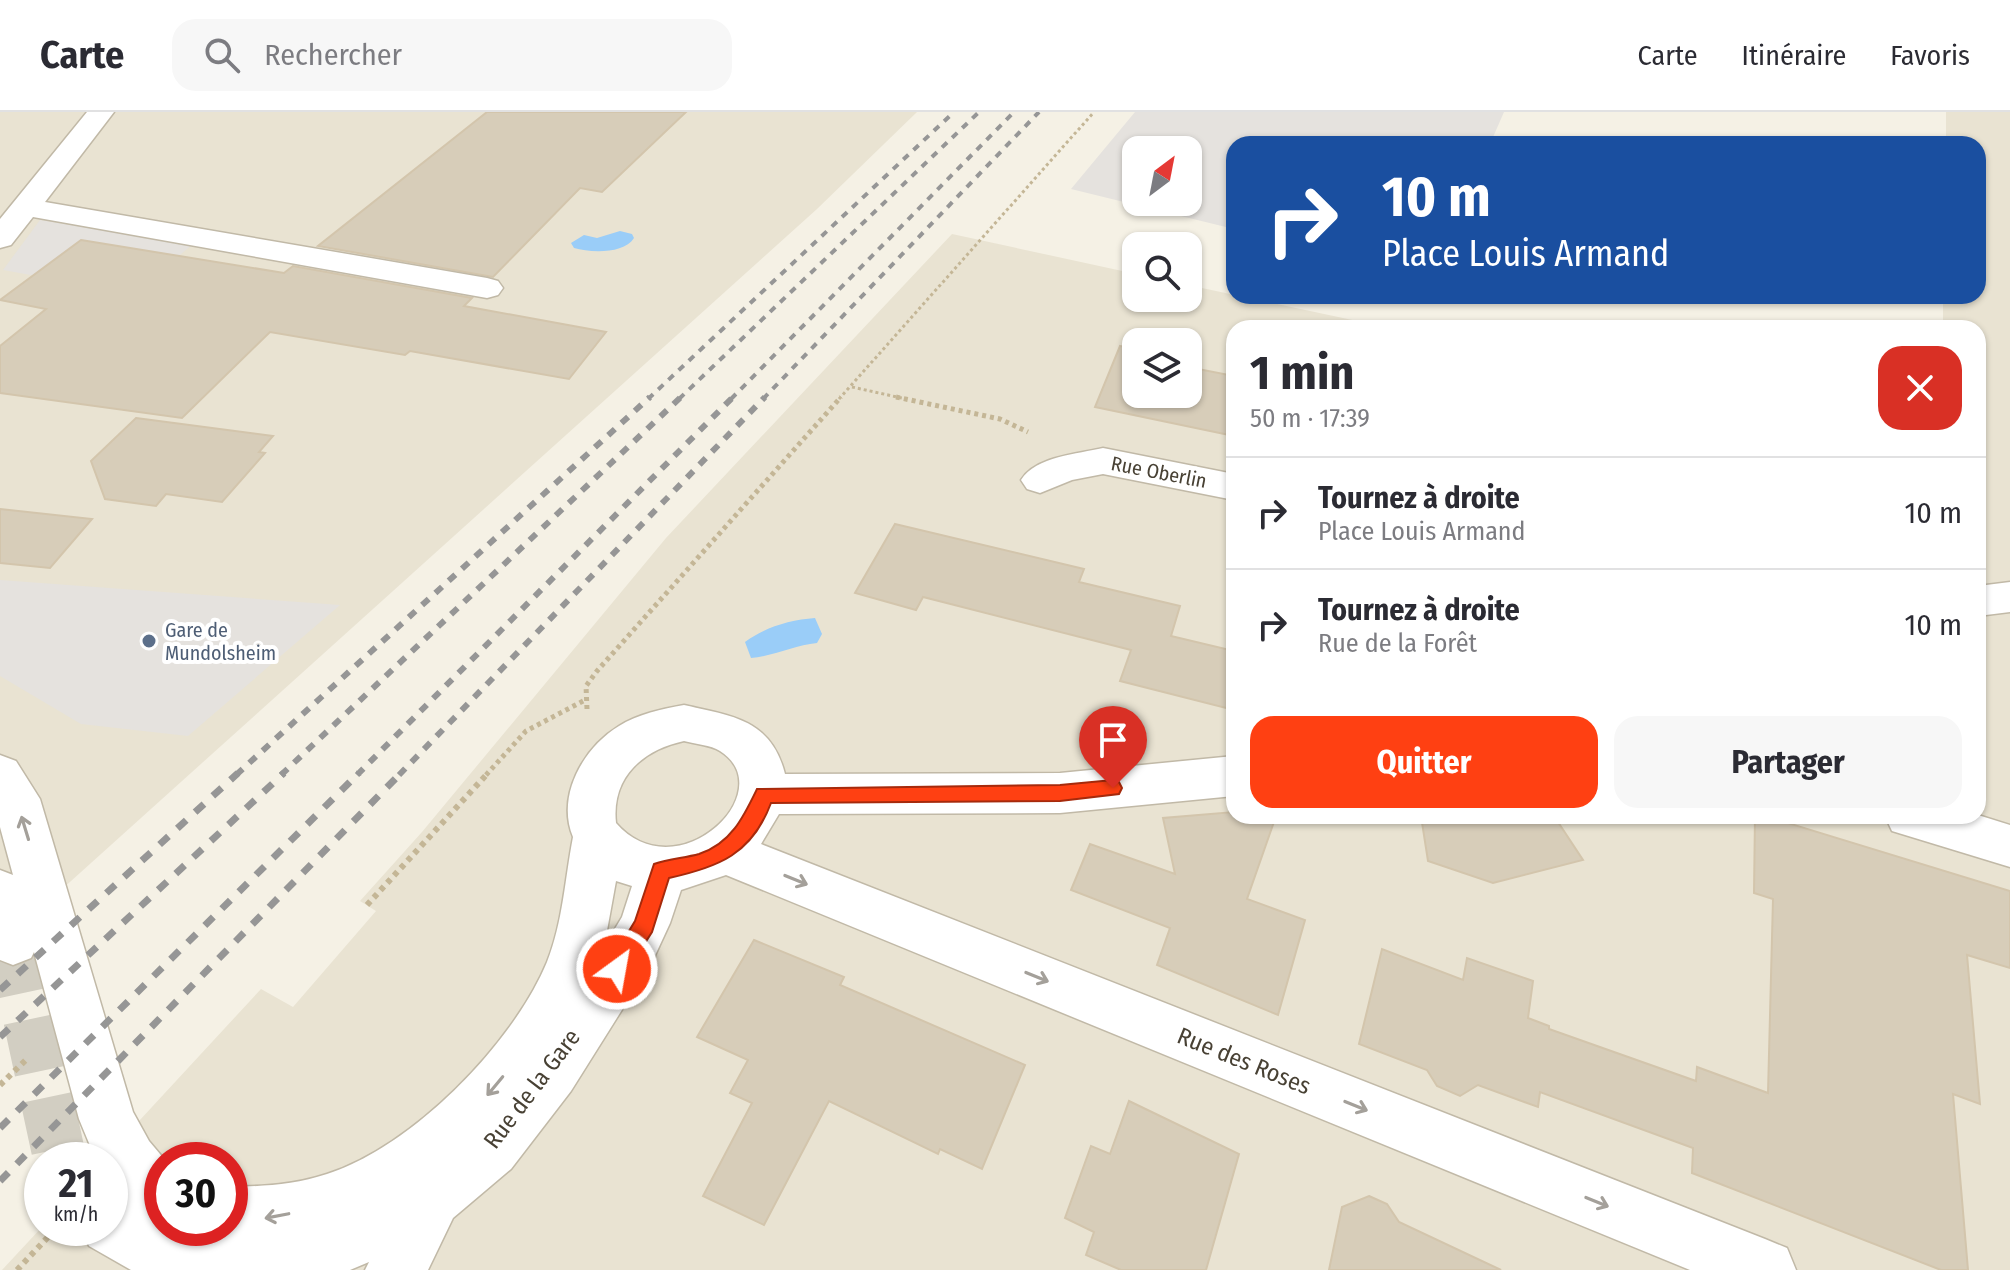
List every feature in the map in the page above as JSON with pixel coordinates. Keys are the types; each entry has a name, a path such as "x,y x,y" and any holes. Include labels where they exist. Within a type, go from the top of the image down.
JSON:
{"street":[{"path":"0,239 101,112"},
{"path":"25,207 487,288"},
{"name":"Rue Oberlin","path":"1040,480 1062,470 1103,461 1226,485"},
{"path":"1986,600 2010,597"},
{"path":"684,723 711,725 735,734 753,750 763,770 764,794 756,815 743,835 723,851 704,862 661,870 634,866 612,855 597,838 590,820 590,799 597,779 608,762 630,742 656,729 684,723"},
{"path":"0,775 16,799 21,890 13,941"},
{"path":"764,794 1060,793 1226,777"},
{"path":"1936,824 2010,846"},
{"name":"Rue de la Gare","path":"248,1219 257,1220 316,1208 380,1182 433,1148 477,1107 547,1019 569,975 588,909 597,838"},
{"name":"Rue des Roses","path":"723,851 1765,1270"},
{"name":"Rue de la Gare","path":"128,1235 159,1253 211,1267 264,1267 314,1258 365,1240 433,1197 474,1164 515,1120 576,1034 644,925 661,870"},
{"path":"21,890 107,1119 143,1176"},
{"path":"396,1270 433,1197"}],"path":[{"path":"608,762 585,700 586,686 597,671 1094,112"},
{"path":"852,387 1000,419 1061,449 1103,461"},
{"path":"367,905 526,731 585,700"},
{"path":"0,1085 35,1052"},
{"path":"17,1270 40,1246"}],"shaded area":[{"path":"0,112 917,112 817,209 0,945"},
{"path":"1135,112 1504,112 1494,136 1226,136 1226,227 1181,216 1202,216 1202,136 1122,136 1122,202 1071,189"},
{"path":"1946,112 2010,112 2010,1270 2,1270 24,1246 128,1246 128,1142 120,1142 261,989 293,1007 376,911 360,901 422,832 666,538 952,234 1122,271 1122,312 1202,312 1202,288 1226,293 1226,304 1277,304 1352,320 1226,320 1226,824 1986,824 1986,320 1943,320 1943,304 1986,304 1986,136 1946,136"},
{"path":"40,220 192,245 120,304 75,283 3,270"},
{"name":"Gare de Mundolsheim","path":"0,580 340,605 188,736 81,724 0,676"}],"water":[{"path":"620,231 632,234 634,238 615,250 581,250 571,243 584,235 597,238"},
{"path":"815,618 822,634 817,643 751,658 745,642 761,632 796,620"}],"building":[{"path":"487,112 686,112 602,192 580,188 493,277 318,246"},
{"path":"81,240 284,273 293,266 472,298 464,306 606,332 569,379 410,351 405,355 270,332 182,418 0,393 0,346 46,309 0,300"},
{"path":"1120,346 1122,408 1202,408 1202,370 1226,374 1226,434 1095,407"},
{"path":"136,418 273,436 259,452 265,453 222,502 166,494 156,506 105,499 91,461"},
{"path":"0,509 92,519 50,568 0,563"},
{"path":"895,524 1084,569 1079,582 1180,606 1171,636 1226,649 1226,708 1120,681 1131,650 923,597 916,610 855,593"},
{"path":"1226,813 1226,824 1273,824 1247,899 1305,920 1278,1015 1157,965 1170,928 1071,890 1090,844 1175,874 1163,818"},
{"path":"1422,824 1559,824 1583,860 1493,883 1428,861"},
{"path":"1755,824 1791,824 2010,891 2010,968 1967,955 1980,1104 1953,1094 1968,1270 1941,1270 1692,1173 1693,1148 1540,1092 1538,1107 1478,1085 1460,1096 1437,1086 1427,1070 1359,1044 1382,949 1463,980 1467,958 1533,981 1528,1018 1549,1026 1549,1029 1696,1081 1697,1067 1768,1093 1773,899 1754,893"},
{"path":"754,940 844,977 840,985 1025,1065 982,1169 940,1149 938,1154 829,1101 764,1225 703,1196 752,1103 730,1093 748,1060 697,1037"},
{"path":"1129,1101 1239,1154 1206,1270 1121,1270 1086,1255 1094,1232 1065,1218 1091,1146 1110,1154"},
{"path":"1369,1196 1387,1204 1399,1222 1501,1270 1329,1270 1342,1207"}],"tunnel":[{"path":"13,941 56,1142"}],"railway":[{"path":"648,399 954,112"},
{"path":"679,399 979,112"},
{"path":"731,399 1014,112"},
{"path":"763,399 1039,112"},
{"path":"236,775 650,397"},
{"path":"281,775 681,397"},
{"path":"358,774 733,397"},
{"path":"399,775 765,397"},
{"path":"0,990 238,773"},
{"path":"0,1037 284,773"},
{"path":"0,1181 401,773"},
{"path":"0,1128 358,774"}],"place":[{"name":"Gare de Mundolsheim","path":"149,641"}],"route":[{"path":"617,969 644,925 661,870 704,862 723,851 743,835 756,815 764,794 1060,793 1113,788"}]}
